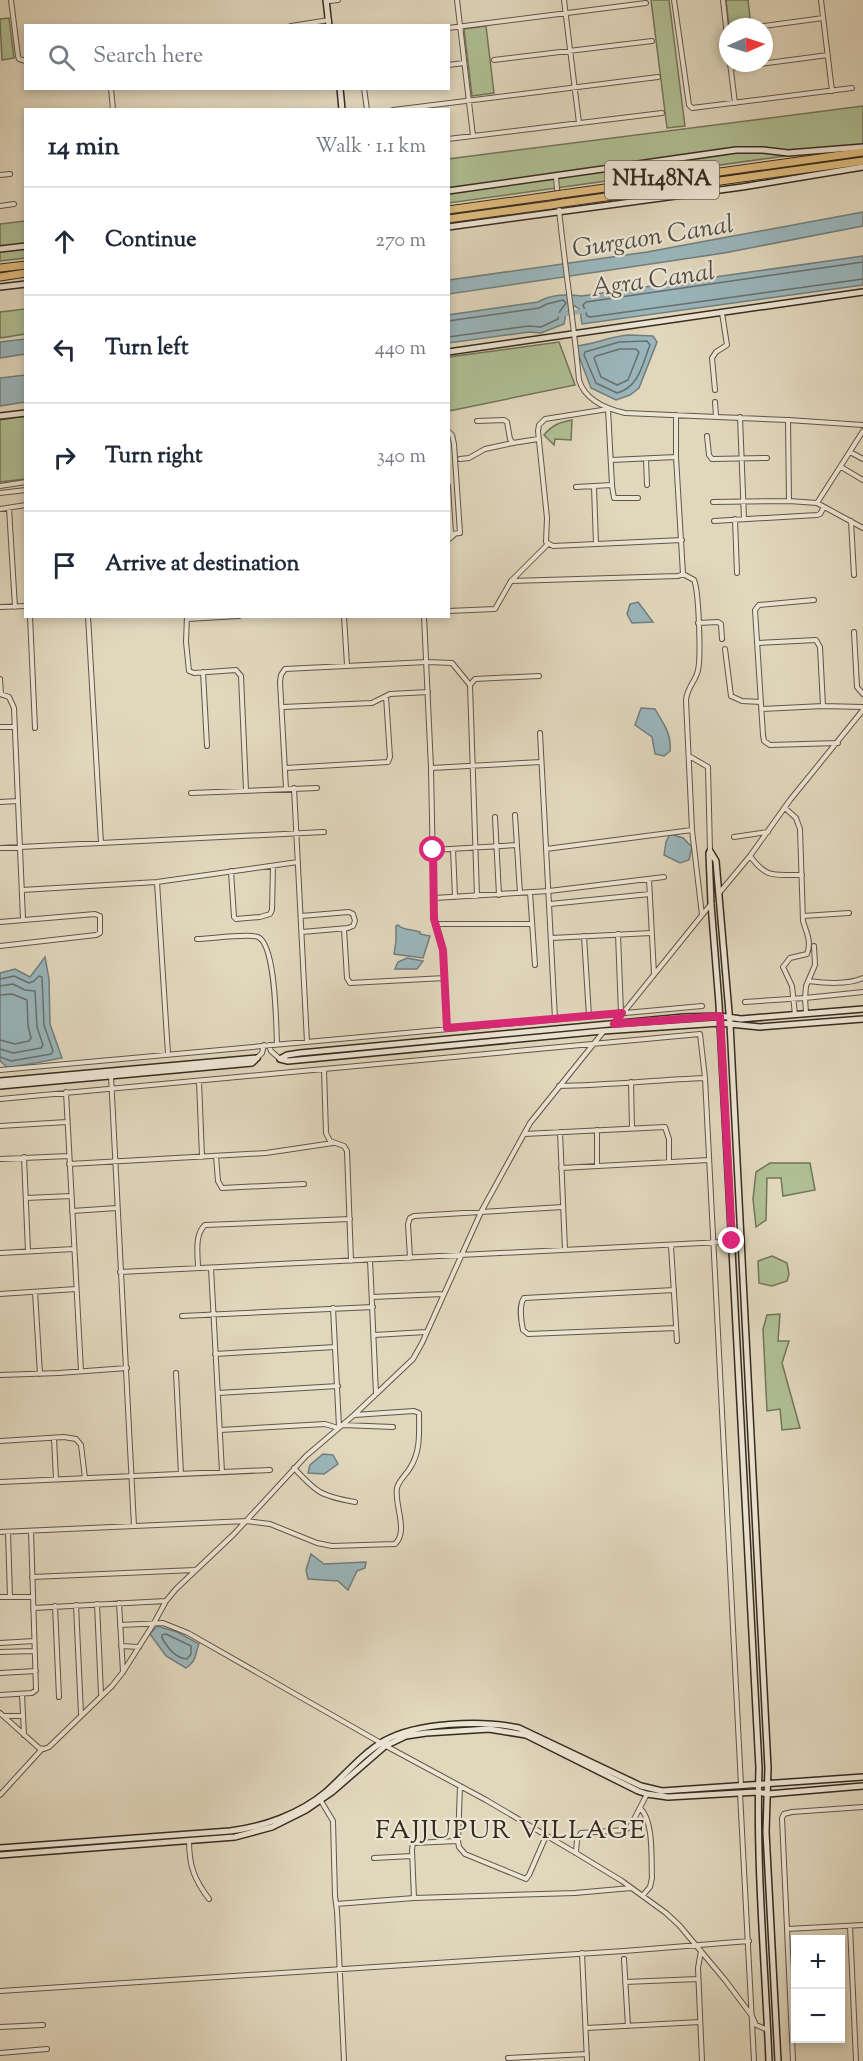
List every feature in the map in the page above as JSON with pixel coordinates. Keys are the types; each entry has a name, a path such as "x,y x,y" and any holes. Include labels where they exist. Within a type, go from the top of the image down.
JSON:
{"highway":[{"name":"NH148NA","path":"450,219 763,171 863,152"},
{"name":"NH148NA","path":"450,210 562,194 863,161"},
{"path":"0,268 24,265"},
{"path":"0,277 24,273"}],"street":[{"path":"11,0 18,56 19,59 24,60"},
{"path":"330,23 328,0 338,0"},
{"path":"457,0 473,136"},
{"path":"564,0 579,123"},
{"path":"674,0 691,107 695,109 852,88"},
{"path":"723,0 725,18"},
{"path":"821,0 832,91"},
{"path":"450,28 646,3"},
{"path":"773,25 824,18"},
{"path":"494,60 652,41"},
{"path":"773,61 828,55"},
{"path":"450,65 465,63"},
{"path":"731,72 735,103"},
{"path":"408,108 657,77"},
{"path":"111,90 113,108"},
{"path":"338,90 341,108"},
{"path":"364,90 367,108"},
{"path":"450,139 662,113"},
{"path":"450,190 556,177 736,150 789,153 863,147"},
{"path":"450,227 559,214 863,167"},
{"path":"0,176 10,174"},
{"path":"556,177 580,383 595,400 608,409 625,413 740,417 863,427 818,502"},
{"path":"0,206 14,204"},
{"path":"0,249 24,246"},
{"path":"0,287 24,284"},
{"path":"450,352 863,292"},
{"path":"715,390 712,358 716,352 727,345 722,314"},
{"path":"716,402 716,416"},
{"path":"548,544 546,542 547,518 538,425 545,419 608,409"},
{"path":"608,409 614,498 638,498"},
{"path":"0,416 24,413"},
{"path":"676,415 676,457 683,574"},
{"path":"740,417 744,519"},
{"path":"477,421 504,420 507,422 510,440 513,443"},
{"path":"788,420 789,501"},
{"path":"450,433 454,444 455,534"},
{"path":"707,436 709,455 712,459 767,458"},
{"path":"460,459 472,457 485,449 538,439"},
{"path":"850,452 863,459"},
{"path":"611,460 676,457"},
{"path":"646,459 647,485"},
{"path":"841,466 863,480"},
{"path":"0,486 24,482"},
{"path":"576,487 612,485"},
{"path":"594,487 596,544"},
{"path":"0,493 24,490"},
{"path":"450,502 455,534"},
{"path":"713,502 818,502 863,528"},
{"path":"0,509 24,505"},
{"path":"714,521 817,515 824,507"},
{"path":"9,508 15,607"},
{"path":"735,519 737,573"},
{"path":"852,521 854,575"},
{"path":"450,538 455,534"},
{"path":"548,544 553,546 682,540"},
{"path":"450,611 495,609 511,581 548,544"},
{"path":"511,581 683,574 694,580 697,586 699,668 689,685 686,700 692,830 702,915"},
{"path":"813,600 757,606 755,612 763,735 767,744 838,743"},
{"path":"0,607 24,606"},
{"path":"30,618 35,728"},
{"path":"88,618 101,843"},
{"path":"187,618 186,642 188,667 191,672 236,670 241,676 246,790"},
{"path":"344,618 347,665"},
{"path":"424,618 435,924 443,950 447,1028"},
{"path":"698,623 718,622 721,624 722,639"},
{"path":"854,632 857,687 863,694"},
{"path":"757,643 816,640 820,647 824,706"},
{"path":"725,649 731,696 742,701 761,702"},
{"path":"286,789 280,682 285,669 426,662 452,663 470,685 477,896"},
{"path":"203,672 207,746"},
{"path":"470,685 475,680 539,676"},
{"path":"0,679 0,694 9,697 12,702 15,727 23,919"},
{"path":"283,707 372,703 394,693 428,692"},
{"path":"285,768 388,762 390,757 386,696"},
{"path":"761,709 824,706 863,709"},
{"path":"719,892 769,832 785,808 863,709"},
{"path":"0,728 15,727"},
{"path":"540,733 555,1019"},
{"path":"689,756 708,767 711,904 720,1019 759,1768 757,1792 759,1883 769,2061"},
{"path":"431,768 542,762"},
{"path":"294,788 307,1042"},
{"path":"191,793 317,788"},
{"path":"0,802 18,801"},
{"path":"785,808 798,823 802,844 803,924 808,937 808,951 803,956 790,958 783,967 792,986 795,1015"},
{"path":"515,815 520,893"},
{"path":"495,817 499,895"},
{"path":"546,849 692,830"},
{"path":"0,848 324,831"},
{"path":"734,837 769,832"},
{"path":"433,850 517,845"},
{"path":"453,849 455,897"},
{"path":"710,851 716,861 719,892 742,1241 768,1783 766,1832 778,2061"},
{"path":"750,856 759,868 767,873 802,875"},
{"path":"22,890 157,882 298,862"},
{"path":"231,871 234,917 236,919 260,917 270,914 272,910 273,866"},
{"path":"434,898 549,891 664,877"},
{"path":"649,879 654,975"},
{"path":"157,882 168,1054"},
{"path":"530,892 535,965"},
{"path":"550,904 650,894"},
{"path":"614,1024 711,904"},
{"path":"301,916 352,912 355,917 353,926 344,929 302,932"},
{"path":"803,916 849,913"},
{"path":"0,922 95,914 100,916 101,930 96,935 0,946"},
{"path":"435,924 532,924"},
{"path":"344,929 346,978 350,983 445,978"},
{"path":"551,938 651,933"},
{"path":"618,934 622,1013"},
{"path":"197,939 253,936 263,941 273,979 278,1044"},
{"path":"584,936 589,1016"},
{"path":"806,1013 805,998 808,981 815,965 814,946"},
{"path":"808,981 824,983 863,978"},
{"path":"745,1002 863,992"},
{"path":"0,1070 702,1006"},
{"path":"267,1045 280,1059 288,1061 729,1017 741,1019 863,1009"},
{"path":"280,1059 287,1055 300,1053 614,1024 720,1019 729,1024 772,1027 863,1019"},
{"path":"0,1795 42,1749 49,1747 123,1672 166,1601 195,1570 247,1521 294,1468 413,1359 481,1212 530,1122 558,1086 597,1043 605,1030"},
{"path":"0,1099 700,1034 705,1078 741,1786"},
{"path":"0,1086 252,1063 267,1045"},
{"path":"0,1081 257,1058"},
{"path":"324,1070 326,1129 328,1138 333,1143"},
{"path":"111,1076 134,1526"},
{"path":"558,1086 612,1085 705,1078"},
{"path":"199,1080 202,1157"},
{"path":"631,1082 632,1128"},
{"path":"66,1092 81,1371"},
{"path":"0,1126 67,1122"},
{"path":"524,1134 665,1127 669,1139 669,1162"},
{"path":"597,1130 597,1166"},
{"path":"560,1132 565,1250"},
{"path":"69,1164 277,1152 333,1143 342,1145 346,1148 351,1261"},
{"path":"0,1159 69,1156"},
{"path":"216,1156 218,1181 222,1188 304,1184"},
{"path":"24,1158 28,1251"},
{"path":"561,1168 709,1160"},
{"path":"26,1198 71,1196"},
{"path":"410,1258 408,1224 410,1218 424,1215 563,1207"},
{"path":"72,1210 117,1208"},
{"path":"198,1268 198,1238 205,1225 350,1219"},
{"path":"120,1272 742,1241"},
{"path":"671,1245 677,1341"},
{"path":"0,1253 74,1249"},
{"path":"370,1260 376,1394"},
{"path":"211,1268 222,1472"},
{"path":"0,1294 76,1289"},
{"path":"674,1290 524,1298 522,1326 528,1334 676,1328"},
{"path":"35,1292 40,1374"},
{"path":"372,1297 443,1294"},
{"path":"182,1316 373,1307"},
{"path":"333,1308 340,1427"},
{"path":"374,1335 426,1332"},
{"path":"215,1354 335,1347"},
{"path":"0,1375 127,1368"},
{"path":"176,1373 181,1474"},
{"path":"218,1393 338,1386"},
{"path":"0,1532 247,1521 270,1524 317,1543 332,1546 381,1545 398,1542 401,1532 397,1489 417,1453 420,1438 419,1413 404,1411 354,1415"},
{"path":"220,1430 325,1425 393,1427"},
{"path":"54,1438 56,1479"},
{"path":"0,1441 72,1438 81,1445 85,1478"},
{"path":"294,1468 311,1488 322,1495 355,1502"},
{"path":"0,1482 270,1470"},
{"path":"0,1695 36,1692 31,1531"},
{"path":"8,1532 10,1597"},
{"path":"32,1577 195,1570"},
{"path":"0,1597 33,1597"},
{"path":"33,1608 166,1601"},
{"path":"97,1604 101,1695"},
{"path":"119,1604 123,1672"},
{"path":"76,1605 81,1714"},
{"path":"55,1606 59,1697"},
{"path":"120,1625 154,1623 174,1627 195,1636 576,1853 643,1895 673,1919 701,1950 758,2027 768,2030"},
{"path":"0,1643 34,1641"},
{"path":"121,1646 140,1647"},
{"path":"0,1652 34,1650"},
{"path":"0,1673 36,1671"},
{"path":"22,1694 24,1736"},
{"path":"2,1715 42,1749"},
{"path":"2,1715 23,1716"},
{"path":"0,1848 230,1831 258,1826 311,1802 383,1744 406,1732 445,1726 497,1724 519,1728 651,1789 690,1790 863,1777"},
{"path":"0,1855 235,1837 260,1831 291,1818 321,1801 383,1744 406,1736 473,1729 504,1730 526,1735 647,1794 668,1797 757,1792 768,1794 863,1786"},
{"path":"460,1786 458,1841 459,1847 465,1854 524,1879 529,1875 546,1836"},
{"path":"740,1793 754,2061"},
{"path":"576,1853 579,1834 625,1830 630,1827 647,1794"},
{"path":"321,1801 333,1821 344,2061"},
{"path":"793,2061 782,1822 784,1814 863,1807"},
{"path":"640,1808 646,1813 649,1823 652,1878 650,1887 643,1895"},
{"path":"189,1840 190,1866 209,1899"},
{"path":"414,1898 413,1843 458,1841"},
{"path":"374,1858 412,1856"},
{"path":"336,1904 414,1898 575,1893 632,1888"},
{"path":"787,1929 863,1925"},
{"path":"850,1926 856,2061"},
{"path":"0,1991 749,1941"},
{"path":"701,1950 698,1979 702,2061"},
{"path":"582,1953 587,2061"},
{"path":"624,1959 628,2026"},
{"path":"625,1982 698,1979"},
{"path":"586,2028 700,2022"},
{"path":"0,2027 43,2025"},
{"path":"0,2053 47,2049"},
{"path":"508,2058 586,2054"},
{"path":"555,2055 555,2061"}],"green space":[{"path":"651,0 669,0 685,126 667,128"},
{"path":"726,0 748,0 750,18 728,18"},
{"path":"9,18 14,58 2,60 0,19"},
{"path":"486,26 494,93 472,96 464,29"},
{"path":"863,106 863,145 450,203 450,159"},
{"path":"24,221 24,258 0,261 0,224"},
{"path":"24,309 24,334 0,338 0,312"},
{"path":"559,342 575,385 450,411 450,357"},
{"path":"24,416 24,479 0,482 0,420"},
{"path":"572,420 571,440 555,439 554,445 544,435 557,424"},
{"path":"770,1163 810,1163 815,1190 783,1196 781,1178 767,1178 766,1220 756,1227 753,1199 756,1172"},
{"path":"772,1256 787,1263 789,1274 787,1281 772,1286 759,1283 758,1261"},
{"path":"780,1314 778,1341 789,1341 782,1363 800,1428 782,1430 780,1409 767,1411 763,1329 767,1315"}],"water":[{"path":"863,212 863,226 724,253 450,294 450,280 647,252"},
{"path":"863,256 863,285 582,324 580,310 575,306 566,313 564,324 541,333 529,332 450,343 450,315 538,302 559,295 582,296"},
{"path":"629,335 653,336 657,342 639,388 630,395 616,400 591,388 575,346"},
{"path":"24,339 24,354 0,358 0,342"},
{"path":"24,375 24,402 0,406 0,378"},
{"path":"638,602 653,622 632,623 627,614 630,604"},
{"path":"641,708 655,709 666,729 670,739 670,751 664,756 655,754 652,737 635,725"},
{"path":"670,834 683,838 692,847 689,860 680,863 664,855"},
{"path":"396,926 430,936 423,958 394,954"},
{"path":"45,957 49,979 50,1024 62,1058 8,1068 0,1061 0,973 15,969 30,977"},
{"path":"407,958 423,961 417,969 395,969 398,962"},
{"path":"323,1454 333,1455 338,1464 324,1474 308,1473 310,1465"},
{"path":"311,1554 324,1564 366,1562 365,1568 357,1571 348,1590 338,1581 308,1579 306,1570"},
{"path":"157,1626 177,1632 199,1644 190,1665 186,1668 166,1656 150,1634"}],"waterway":[{"name":"Agra Canal","path":"560,315 584,311"}],"district":[{"name":"FAJJUPUR VILLAGE","path":"511,1831"}],"route":[{"path":"433,850 434,919 443,950 447,1028 622,1013 614,1024 720,1016 732,1241"}],"water label":[{"name":"Gurgaon Canal","path":"653,238"}]}
